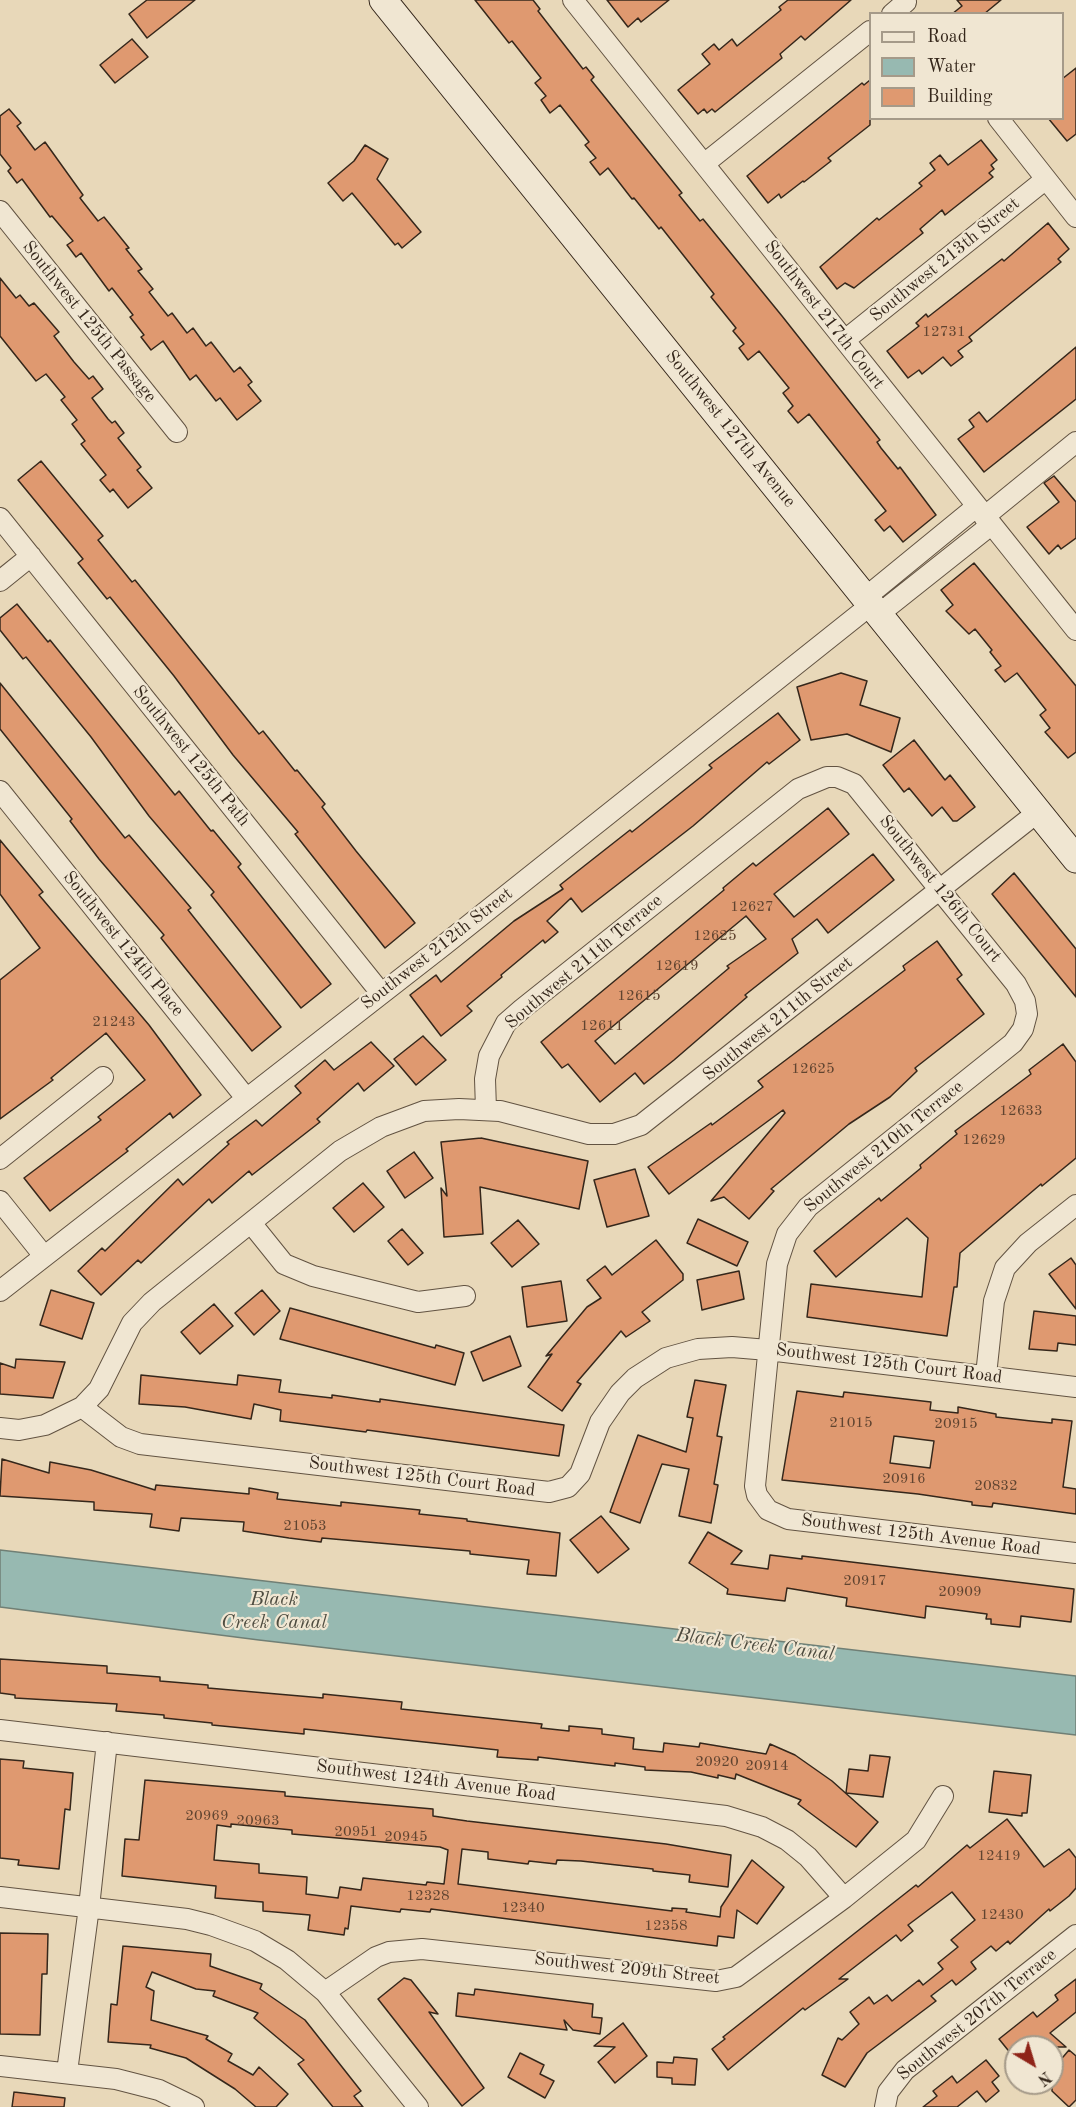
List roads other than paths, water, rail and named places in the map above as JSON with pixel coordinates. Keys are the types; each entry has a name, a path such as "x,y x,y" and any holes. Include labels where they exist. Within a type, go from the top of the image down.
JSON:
{"street":[{"name":"Southwest 127th Avenue","path":"383,0 1076,859"},
{"name":"Southwest 217th Court","path":"573,0 1076,630"},
{"path":"704,164 869,32"},
{"path":"1000,120 1076,217"},
{"name":"Southwest 213th Street","path":"845,340 1046,179"},
{"name":"Southwest 125th Passage","path":"0,211 177,432"},
{"name":"Southwest 212th Street","path":"0,1291 381,993 1076,442"},
{"name":"Southwest 125th Path","path":"0,518 381,993"},
{"path":"0,581 31,556"},
{"name":"Southwest 126th Court","path":"837,777 854,784 861,791 941,888 1017,984 1025,1001 1027,1014"},
{"name":"Southwest 211th Terrace","path":"486,1109 485,1079 489,1056 506,1023 798,789 817,780 837,777"},
{"name":"Southwest 124th Place","path":"0,791 246,1098"},
{"name":"Southwest 211th Street","path":"486,1109 589,1134 614,1134 641,1125 655,1117 1038,812"},
{"name":"Southwest 210th Terrace","path":"768,1510 757,1495 754,1472 777,1264 787,1234 799,1217 1013,1042 1023,1029 1027,1014"},
{"path":"0,1159 103,1077"},
{"path":"0,1428 19,1430 45,1425 82,1407 99,1389 129,1329 141,1313 340,1151 381,1127 424,1111 486,1109"},
{"path":"0,1201 44,1256"},
{"path":"986,1375 994,1301 1005,1268 1028,1243 1076,1205"},
{"path":"250,1223 284,1264 313,1276 418,1302 465,1296"},
{"name":"Southwest 125th Court Road","path":"82,1407 121,1437 140,1444 549,1492 567,1487 574,1481 585,1466 595,1435 608,1409 635,1378 666,1358 698,1348 732,1347 768,1350 1076,1387"},
{"name":"Southwest 125th Avenue Road","path":"768,1510 775,1515 806,1522 1076,1553"},
{"name":"Southwest 124th Avenue Road","path":"0,1730 726,1816 762,1827 787,1840 808,1857 844,1898"},
{"path":"67,2072 90,1907 107,1742"},
{"name":"Southwest 209th Street","path":"325,1992 376,1957 389,1952 422,1949 726,1981 758,1963 844,1898 915,1840 943,1796"},
{"path":"0,1897 188,1919 232,1932 272,1951 325,1992 418,2107"},
{"name":"Southwest 207th Terrace","path":"884,2104 894,2083 905,2070 1076,1935"},
{"path":"0,2066 67,2072 138,2083 159,2090 194,2107"}],"water":[{"name":"Black Creek Canal","path":"0,1550 1076,1676 1076,1735 259,1640 0,1607"}]}
